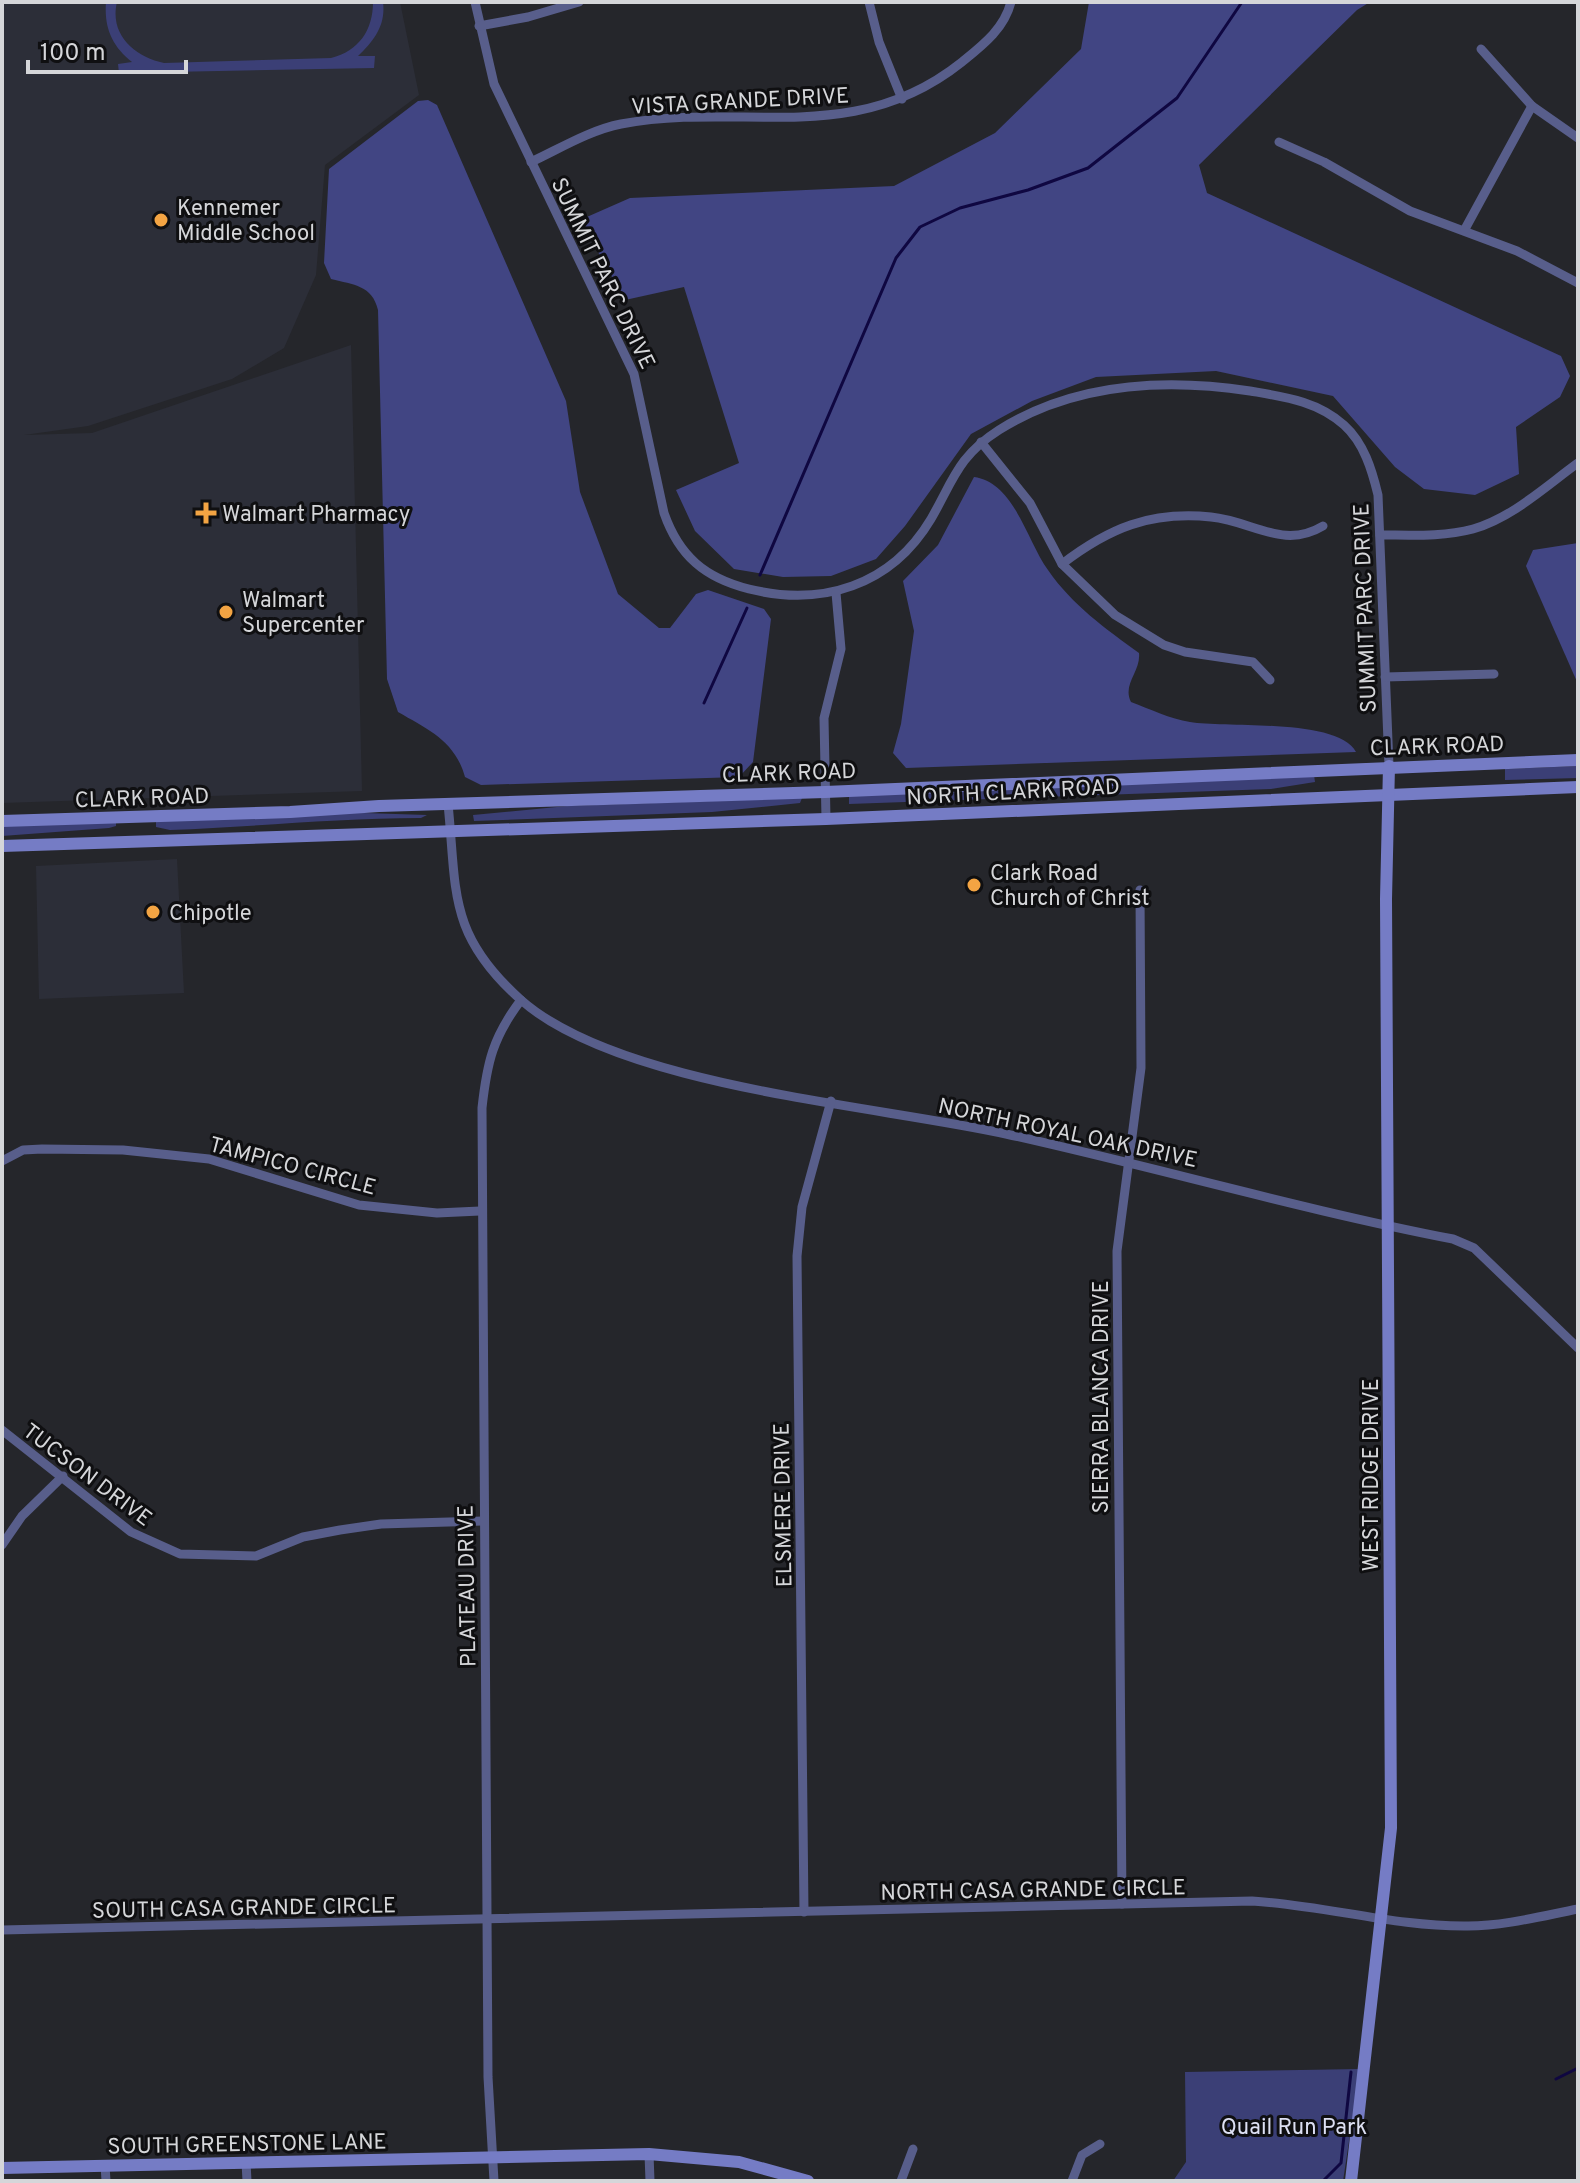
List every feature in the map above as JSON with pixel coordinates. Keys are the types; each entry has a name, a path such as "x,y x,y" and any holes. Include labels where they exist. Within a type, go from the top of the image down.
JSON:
{"main road":[{"name":"CLARK ROAD","path":"2,821 825,792 1578,760"},
{"name":"WEST RIDGE DRIVE","path":"1351,2181 1391,1828 1386,899 1389,766"},
{"name":"NORTH CLARK ROAD","path":"2,846 826,819 1578,787"},
{"path":"133,818 133,841"},
{"name":"SOUTH GREENSTONE LANE","path":"2,2168 649,2154 739,2162 808,2181"}],"street":[{"name":"SUMMIT PARC DRIVE","path":"475,2 494,84 634,374 664,513 680,549 708,575 727,584 789,596 836,593 891,567 914,545 962,460 1001,428 1057,404 1122,387 1204,384 1293,398 1330,415 1347,427 1372,467 1378,495 1389,766"},
{"path":"479,26 528,17 579,2"},
{"path":"869,2 879,42 902,99"},
{"name":"VISTA GRANDE DRIVE","path":"531,162 618,124 650,120 827,117 861,112 902,99 932,86 986,43 1007,16 1011,2"},
{"path":"1481,49 1532,106 1578,138"},
{"path":"1465,229 1532,106"},
{"path":"1279,142 1324,162 1410,211 1465,229 1578,283"},
{"path":"981,442 1030,503 1062,564 1086,590 1141,634 1185,652 1253,662 1270,680"},
{"path":"1380,535 1451,534 1475,528 1501,518 1578,463"},
{"path":"1062,564 1096,538 1124,525 1164,516 1211,517 1250,525 1286,538 1306,536 1323,526"},
{"path":"826,819 824,718 841,649 836,593"},
{"path":"1385,677 1494,674"},
{"name":"NORTH ROYAL OAK DRIVE","path":"448,804 454,897 474,945 521,1000 556,1024 618,1051 716,1080 1128,1161 1389,1227 1453,1239 1474,1248 1578,1348"},
{"name":"SIERRA BLANCA DRIVE","path":"1122,1904 1117,1251 1141,1068 1140,890"},
{"name":"PLATEAU DRIVE","path":"494,2181 488,2077 480,1211 482,1108 487,1062 502,1026 521,1000"},
{"name":"ELSMERE DRIVE","path":"804,1912 797,1256 802,1207 831,1101"},
{"name":"TAMPICO CIRCLE","path":"2,1161 23,1150 163,1152 236,1165 359,1205 437,1213 480,1211"},
{"name":"TUCSON DRIVE","path":"2,1430 131,1532 180,1554 256,1556 303,1537 340,1530 381,1524 483,1521"},
{"path":"2,1545 22,1516 63,1476"},
{"name":"NORTH CASA GRANDE CIRCLE","path":"487,1919 1122,1904 1301,1904 1383,1918 1469,1926 1578,1909"},
{"name":"SOUTH CASA GRANDE CIRCLE","path":"2,1930 487,1919"},
{"path":"1072,2181 1082,2155 1100,2144"},
{"path":"901,2181 913,2149"},
{"path":"649,2154 650,2181"},
{"path":"246,2162 247,2181"},
{"path":"105,2165 106,2181"}],"shaded area":[{"path":"2,2 400,2 419,95 325,165 316,275 284,348 232,379 88,426 24,435 92,433 351,345 362,791 2,803"},
{"path":"1089,2 1370,2 1357,10 1199,165 1207,193 1561,356 1570,376 1560,397 1516,427 1519,474 1475,495 1424,489 1395,467 1333,396 1216,371 1096,377 1032,401 971,434 905,526 876,559 831,576 783,577 734,569 695,531 676,490 739,463 684,287 625,300 580,220 630,198 894,186 995,133 1081,49"},
{"path":"428,100 437,105 566,401 580,492 618,594 659,628 670,628 696,594 708,590 764,609 771,619 753,762 739,777 481,785 465,777 448,745 398,712 387,679 378,310 367,291 331,279 324,263 329,169 418,101"},
{"path":"974,477 988,481 1009,501 1040,558 1068,594 1139,653 1129,689 1131,702 1190,722 1280,726 1328,734 1345,741 1356,752 906,768 893,753 901,724 914,631 903,581 938,545"},
{"path":"1578,543 1578,684 1526,566 1533,550"},
{"path":"177,859 184,993 39,999 36,866"}],"green space":[{"path":"106,2 117,2 117,25 127,43 143,56 164,63 331,58 357,45 370,22 373,2 383,2 383,18 378,32 358,56 375,56 374,68 119,73 118,64 132,62 119,50 111,36 106,20"},
{"path":"1578,766 1578,778 1505,780 1505,769"},
{"path":"1314,775 1315,782 1271,789 849,804 849,796"},
{"path":"802,798 800,803 712,812 474,821 473,815 567,806"},
{"path":"333,812 427,815 421,818 201,829 156,827 156,821"},
{"path":"116,821 116,826 109,828 2,836 2,824"},
{"name":"Quail Run Park","path":"1360,2069 1343,2181 1173,2181 1186,2162 1185,2072"}],"waterway":[{"path":"760,575 896,258 920,227 960,208 1028,190 1088,168 1177,98 1242,2"},
{"path":"704,703 747,608"},
{"path":"1556,2079 1578,2068"},
{"path":"1323,2181 1341,2163 1351,2072"}],"place":[{"name":"Kennemer Middle School","path":"161,220"},
{"name":"Walmart Pharmacy","path":"206,513"},
{"name":"Walmart Supercenter","path":"226,612"},
{"name":"Clark Road Church of Christ","path":"974,885"},
{"name":"Chipotle","path":"153,912"}]}
